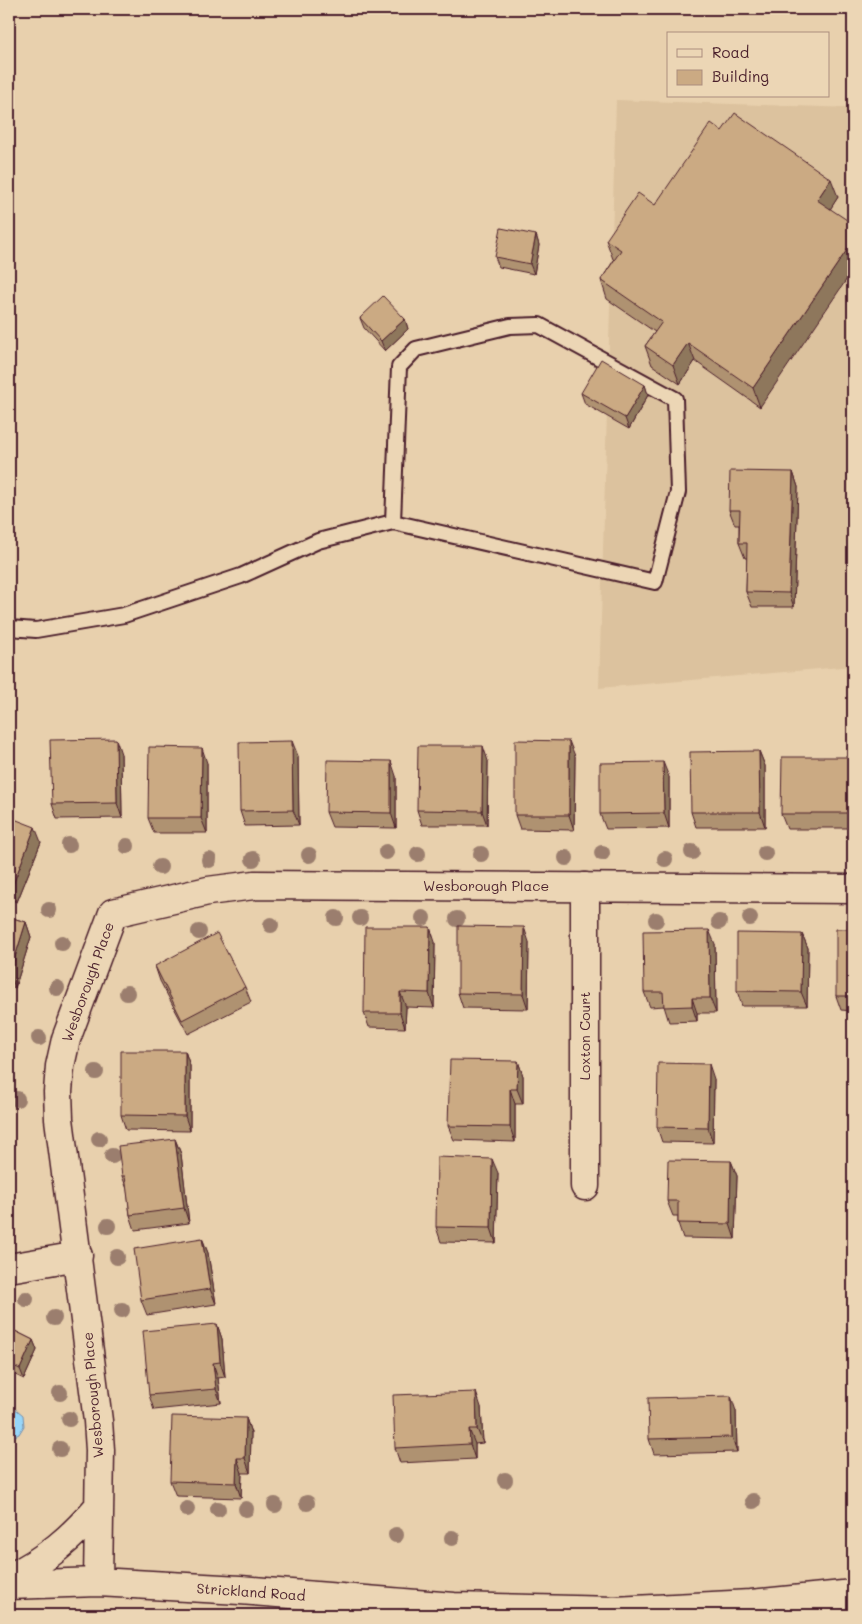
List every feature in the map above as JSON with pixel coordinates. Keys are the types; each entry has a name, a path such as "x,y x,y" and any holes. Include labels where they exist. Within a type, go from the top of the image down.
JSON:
{"street":[{"name":"Wesborough Place","path":"98,1582 98,1421 59,1119 58,1092 60,1066 66,1039 113,913 208,891 254,885 853,889"},
{"name":"Loxton Court","path":"585,887 585,1186"},
{"path":"9,1268 78,1256"},
{"path":"9,1578 24,1571 58,1548 77,1531 99,1506"},
{"name":"Strickland Road","path":"9,1585 98,1582 240,1590 454,1607 615,1613 649,1613 853,1594"}],"lane":[{"path":"9,628 36,630 124,615 241,576 318,541 393,522 655,582 678,492 675,399 538,324 510,326 416,348 399,367 393,522"}],"shaded area":[{"path":"616,100 853,108 853,666 599,688"}],"water":[{"path":"9,1408 17,1410 23,1415 24,1426 19,1434 9,1439"}],"building":[{"path":"735,113 831,179 817,200 853,224 853,241 753,388 688,343 673,365 645,346 662,322 601,280 621,250 606,240 638,193 655,205 711,123 722,131"},
{"path":"501,228 536,235 530,264 495,257"},
{"path":"383,296 405,319 381,341 360,318"},
{"path":"601,359 645,385 625,418 581,393"},
{"path":"730,471 793,472 789,593 746,592 747,543 739,543 740,510 729,510"},
{"path":"116,739 117,803 52,804 50,740"},
{"path":"515,740 569,741 569,815 515,815"},
{"path":"292,741 293,810 240,811 239,742"},
{"path":"418,746 483,746 482,811 417,810"},
{"path":"149,747 202,748 201,818 148,818"},
{"path":"759,751 760,812 691,812 690,752"},
{"path":"782,757 852,757 851,813 781,814"},
{"path":"327,760 391,761 391,813 326,812"},
{"path":"663,762 664,813 600,814 600,763"},
{"path":"9,817 35,827 12,887 9,886"},
{"path":"9,917 26,922 10,973 9,972"},
{"path":"458,926 524,927 523,994 458,993"},
{"path":"365,927 430,927 429,993 400,992 400,1013 364,1013"},
{"path":"836,929 853,929 853,996 836,996"},
{"path":"709,930 710,998 692,998 692,1006 664,1007 663,992 644,992 643,931"},
{"path":"217,933 245,987 182,1020 155,966"},
{"path":"737,933 802,934 801,992 737,991"},
{"path":"121,1051 185,1051 185,1116 121,1115"},
{"path":"450,1060 518,1061 517,1089 510,1089 510,1127 448,1126"},
{"path":"658,1063 709,1064 708,1128 657,1127"},
{"path":"175,1139 184,1208 130,1215 125,1176 122,1176 118,1146"},
{"path":"437,1157 492,1159 491,1228 436,1227"},
{"path":"668,1160 731,1161 730,1224 678,1223 678,1201 667,1201"},
{"path":"202,1238 210,1289 141,1300 134,1249"},
{"path":"217,1324 220,1362 213,1363 216,1389 149,1395 143,1331"},
{"path":"9,1328 33,1340 20,1369 9,1364"},
{"path":"476,1392 477,1429 469,1429 470,1444 395,1448 393,1395"},
{"path":"731,1396 732,1437 649,1439 648,1398"},
{"path":"172,1416 246,1418 245,1458 237,1458 236,1483 170,1481"}]}
